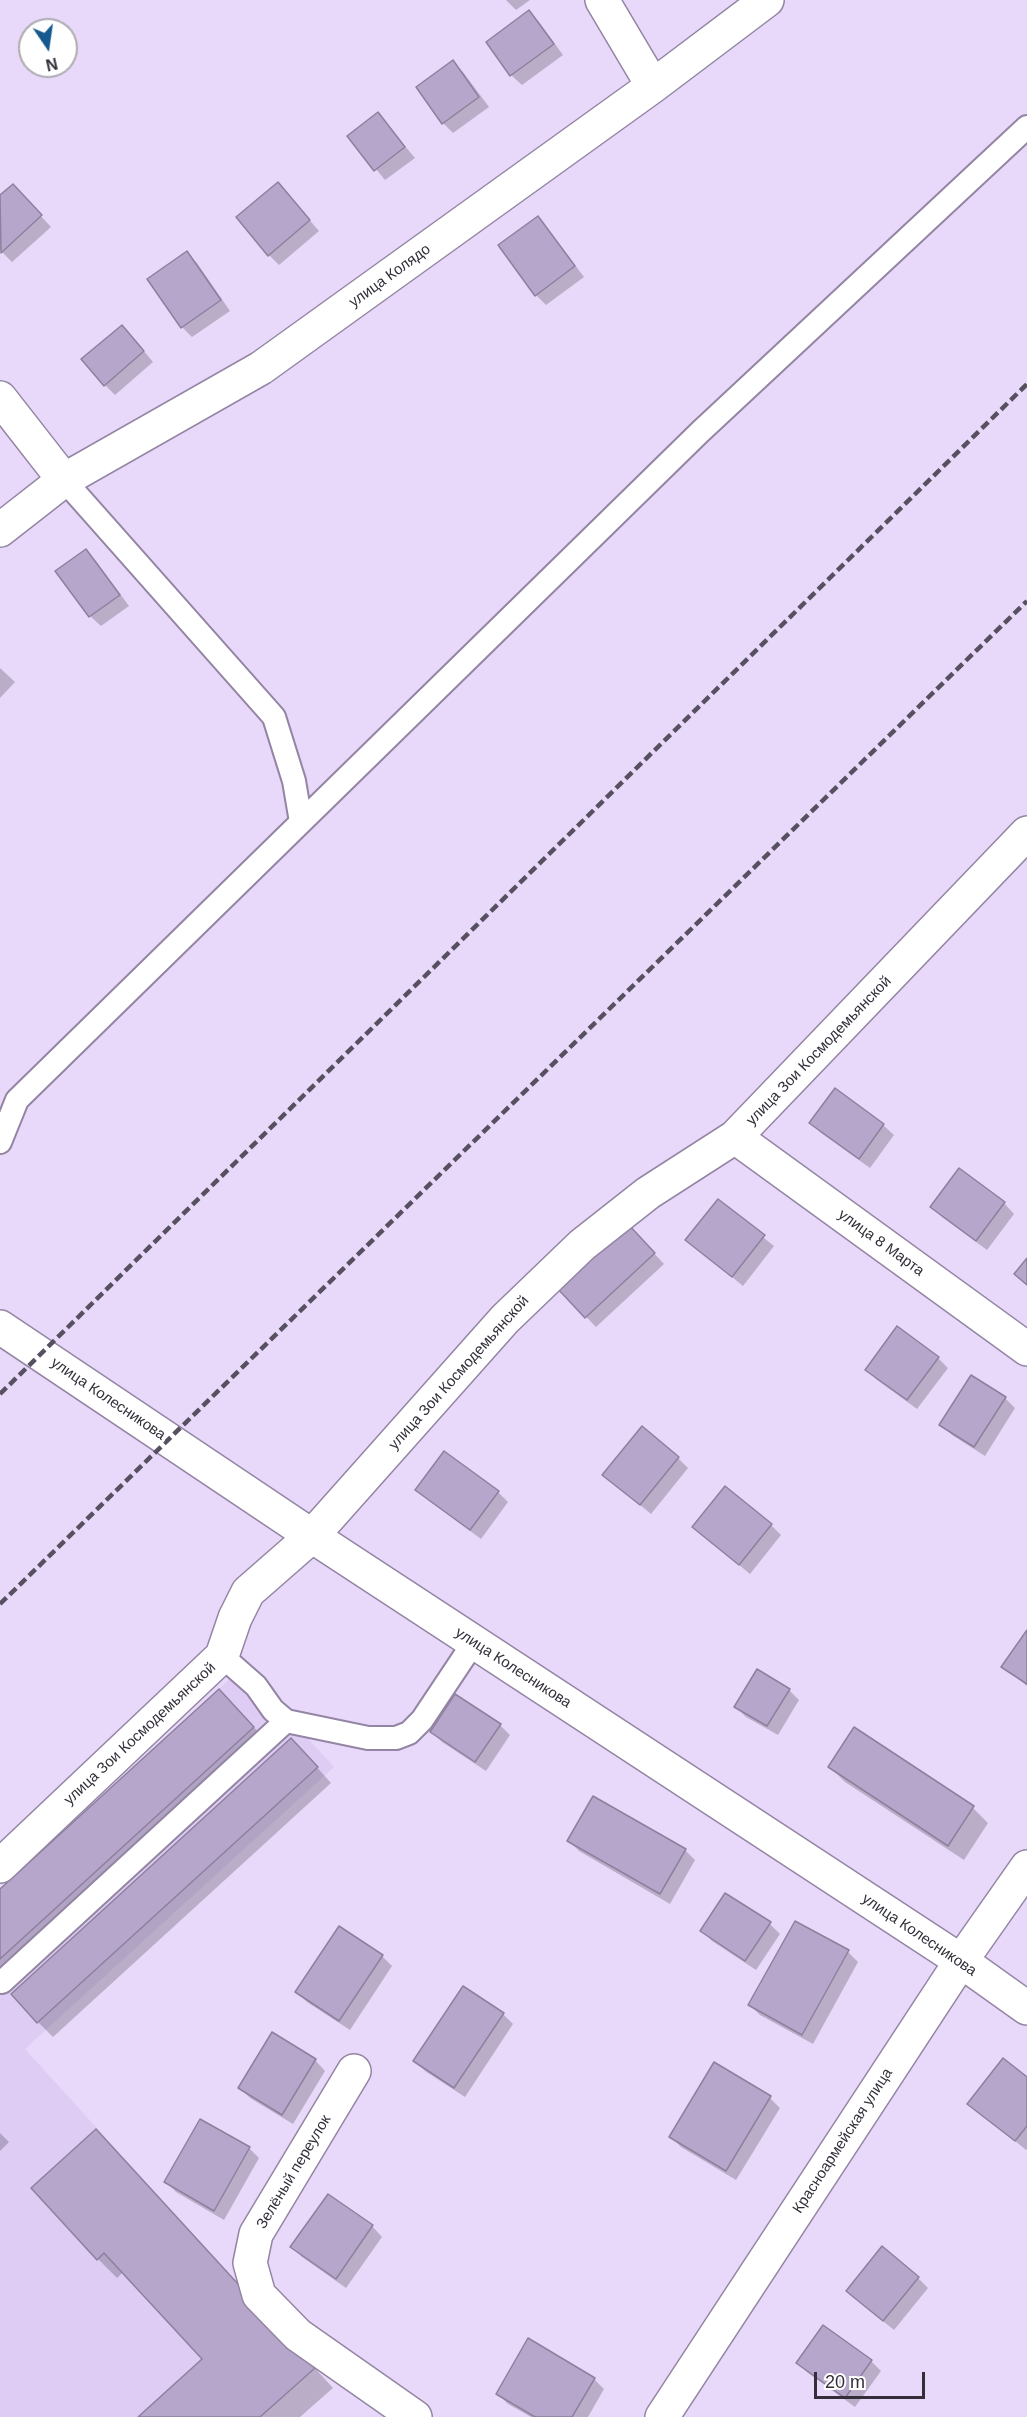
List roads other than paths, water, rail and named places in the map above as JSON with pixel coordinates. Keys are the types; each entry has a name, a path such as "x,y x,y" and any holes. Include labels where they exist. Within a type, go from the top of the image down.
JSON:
{"street":[{"path":"602,0 653,86"},
{"name":"улица Колядо","path":"0,530 64,480 261,368 653,86 767,0"},
{"path":"0,398 64,480"},
{"name":"улица Зои Космодемьянской","path":"0,1866 222,1656 235,1618 248,1592 312,1536 505,1319 582,1245 648,1193 735,1137 1027,833"},
{"name":"улица 8 Марта","path":"735,1137 1027,1349"},
{"name":"улица Колесникова","path":"0,1327 312,1536 961,1961 1027,2008"},
{"name":"Красноармейская улица","path":"662,2417 961,1961 1027,1867"},
{"name":"Зелёный переулок","path":"354,2072 256,2234 250,2263 259,2295 298,2335 415,2417"}],"lane":[{"path":"0,1142 17,1100 700,432 1027,127"},
{"path":"64,480 274,717 294,781 301,822"},
{"path":"222,1656 256,1686 273,1710 286,1721 368,1738 396,1738 410,1733 422,1720 474,1642"},
{"path":"2,1982 286,1721"}],"railway":[{"path":"0,1394 1027,384"},
{"path":"0,1604 1027,601"}]}
